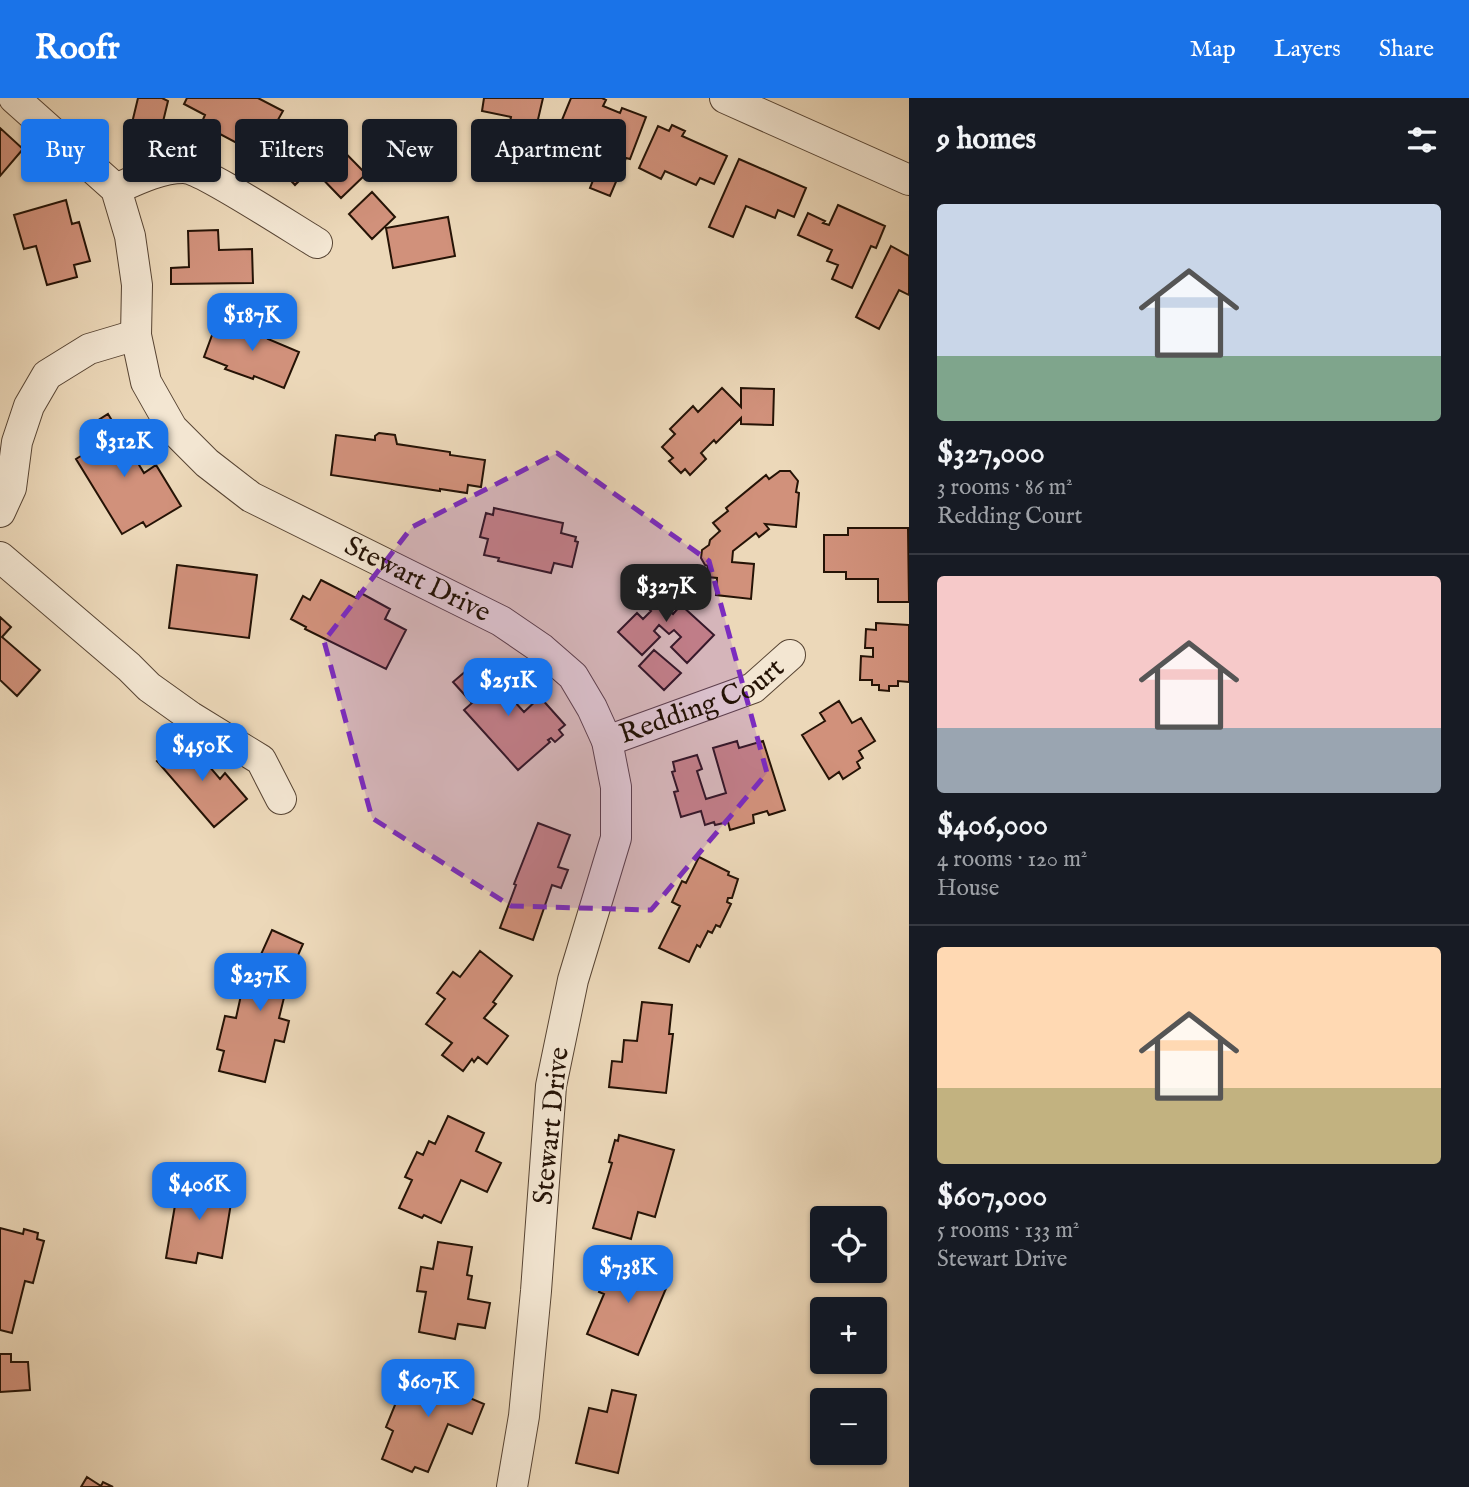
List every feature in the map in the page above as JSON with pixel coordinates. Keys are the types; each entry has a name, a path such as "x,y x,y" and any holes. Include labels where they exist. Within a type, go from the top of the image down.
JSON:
{"street":[{"path":"13,98 116,189 148,174 185,167 317,243"},
{"path":"725,98 909,180"},
{"name":"Stewart Drive","path":"116,189 130,236 137,285 136,335 146,382 172,428 207,463 251,498 501,621 542,649 573,676 607,741 616,788 616,838 573,980 551,1086 524,1416 512,1487"},
{"path":"0,512 11,488 17,442 29,406 47,375 89,349 136,335"},
{"path":"0,557 149,687 191,717 261,760 281,799"},
{"name":"Redding Court","path":"607,741 753,688 790,654"}],"highlighted area":[{"path":"557,453 709,561 767,773 651,910 511,906 372,818 324,641 412,527"}],"building":[{"path":"138,98 162,98 168,101 164,119 133,119"},
{"path":"187,98 258,98 283,111 278,119 235,119 235,142 221,135 221,119 203,119 205,115 184,104"},
{"path":"484,98 543,98 538,119 511,119 482,111"},
{"path":"571,98 602,98 606,100 603,106 620,113 622,108 646,117 630,159 626,158 626,119 562,119"},
{"path":"672,125 685,131 682,136 727,156 714,184 700,178 696,185 665,171 661,179 639,168 658,126 669,131"},
{"path":"0,128 21,147 21,151 0,176"},
{"path":"348,156 362,170 362,178 341,198 326,182 348,182"},
{"path":"739,159 806,188 794,217 778,210 775,218 746,206 733,237 709,227"},
{"path":"592,182 616,182 610,196 590,188"},
{"path":"372,192 395,217 372,239 349,214"},
{"path":"66,200 72,224 79,222 90,261 74,265 77,277 47,285 36,246 24,249 14,215"},
{"path":"838,205 885,226 876,248 871,246 852,288 832,279 838,265 827,261 832,250 798,235 808,213 829,225"},
{"path":"448,217 455,256 393,268 386,228"},
{"path":"218,230 219,250 252,249 253,283 171,284 171,268 189,267 188,231"},
{"path":"891,246 909,256 909,295 899,290 879,329 856,317"},
{"path":"245,319 272,329 268,339 299,352 284,388 254,376 253,379 225,369 227,366 204,357 215,327 222,330 225,323 241,329"},
{"path":"722,388 741,407 741,388 774,389 773,425 741,424 741,418 716,443 714,440 701,453 706,459 690,475 685,469 681,473 669,461 673,458 662,447 675,434 670,429 693,406 698,412"},
{"path":"108,414 144,473 156,465 181,506 146,527 143,522 122,534 76,459 92,449 81,431"},
{"path":"379,433 395,435 397,444 485,460 481,487 468,485 467,493 440,491 331,475 336,435 375,440"},
{"path":"780,471 790,471 798,481 796,527 765,524 769,529 759,537 756,533 733,551 732,562 754,564 751,599 716,595 717,578 707,577 708,566 701,558 702,550 720,531 713,523 728,511 726,508 766,475 769,479"},
{"path":"494,508 563,523 561,533 576,537 575,541 578,542 572,567 554,563 551,573 498,561 499,558 484,555 488,539 480,537 486,513 493,515"},
{"path":"848,528 908,528 909,602 878,602 878,579 846,579 846,572 824,572 824,535 848,535"},
{"path":"177,565 257,575 249,638 169,628"},
{"path":"659,578 678,597 667,609 673,614 681,605 714,635 687,663 671,647 681,637 674,630 669,634 659,625 654,631 660,637 642,655 618,632 637,613 643,619 651,611 638,599"},
{"path":"321,580 356,598 359,592 390,609 385,619 406,630 386,669 305,629 306,627 291,619 303,596 310,600"},
{"path":"0,617 11,627 2,637 40,670 17,696 0,680"},
{"path":"876,623 909,625 909,682 898,681 898,686 889,686 889,691 879,690 879,685 872,685 872,680 860,680 861,656 873,657 873,648 865,648 866,629 876,630"},
{"path":"654,650 681,673 664,690 639,666"},
{"path":"474,664 477,669 481,665 524,712 540,697 565,725 559,730 563,735 555,742 551,738 548,740 550,742 518,770 464,710 472,703 453,682"},
{"path":"839,701 852,723 861,718 875,741 859,751 863,758 857,762 860,768 843,779 839,772 829,779 802,735 825,721 820,713"},
{"path":"185,738 220,779 225,773 247,799 214,827 157,761"},
{"path":"737,741 739,748 763,741 785,810 769,815 767,811 753,815 754,823 730,830 728,822 705,825 701,811 681,817 674,792 678,791 672,772 675,771 673,762 697,755 702,769 697,771 706,799 726,793 713,748"},
{"path":"538,823 570,835 558,867 568,870 561,888 552,885 533,940 500,928"},
{"path":"699,857 738,879 732,898 728,898 727,902 731,904 720,927 716,925 712,933 708,931 689,962 659,948 680,906 672,902 682,881 686,883"},
{"path":"272,930 303,944 290,973 279,1018 289,1021 284,1042 275,1040 265,1082 219,1071 224,1051 217,1049 225,1016 236,1018 243,986 252,988 258,961"},
{"path":"480,951 512,976 493,1002 496,1004 484,1018 508,1036 487,1064 478,1057 474,1062 472,1059 463,1071 442,1055 452,1043 426,1024 445,999 437,993 453,972 460,977"},
{"path":"642,1002 672,1005 669,1034 673,1034 666,1093 609,1087 612,1061 622,1062 624,1040 637,1041"},
{"path":"448,1116 484,1133 476,1151 501,1163 487,1192 461,1180 441,1223 399,1208 412,1180 405,1177 417,1152 423,1155 429,1141 435,1144"},
{"path":"619,1135 674,1150 655,1217 638,1212 631,1239 593,1228 612,1163 609,1162 615,1140 618,1141"},
{"path":"179,1182 233,1191 222,1258 198,1253 196,1263 166,1258"},
{"path":"0,1228 23,1234 24,1229 38,1233 37,1239 44,1241 33,1283 25,1281 12,1333 0,1330"},
{"path":"438,1242 472,1247 467,1275 472,1276 468,1299 490,1303 485,1328 458,1324 455,1339 419,1332 426,1292 417,1291 421,1267 433,1269"},
{"path":"614,1255 670,1279 638,1355 587,1334 604,1294 599,1292"},
{"path":"0,1354 11,1354 11,1362 28,1362 30,1390 0,1392"},
{"path":"437,1368 464,1379 458,1393 484,1404 472,1434 448,1424 428,1472 415,1467 412,1472 382,1459 393,1431 386,1427 397,1400 403,1402 415,1373 433,1380"},
{"path":"612,1390 636,1395 618,1473 576,1463 589,1408 607,1412"},
{"path":"87,1477 101,1486 103,1482 113,1487 81,1487"}]}
